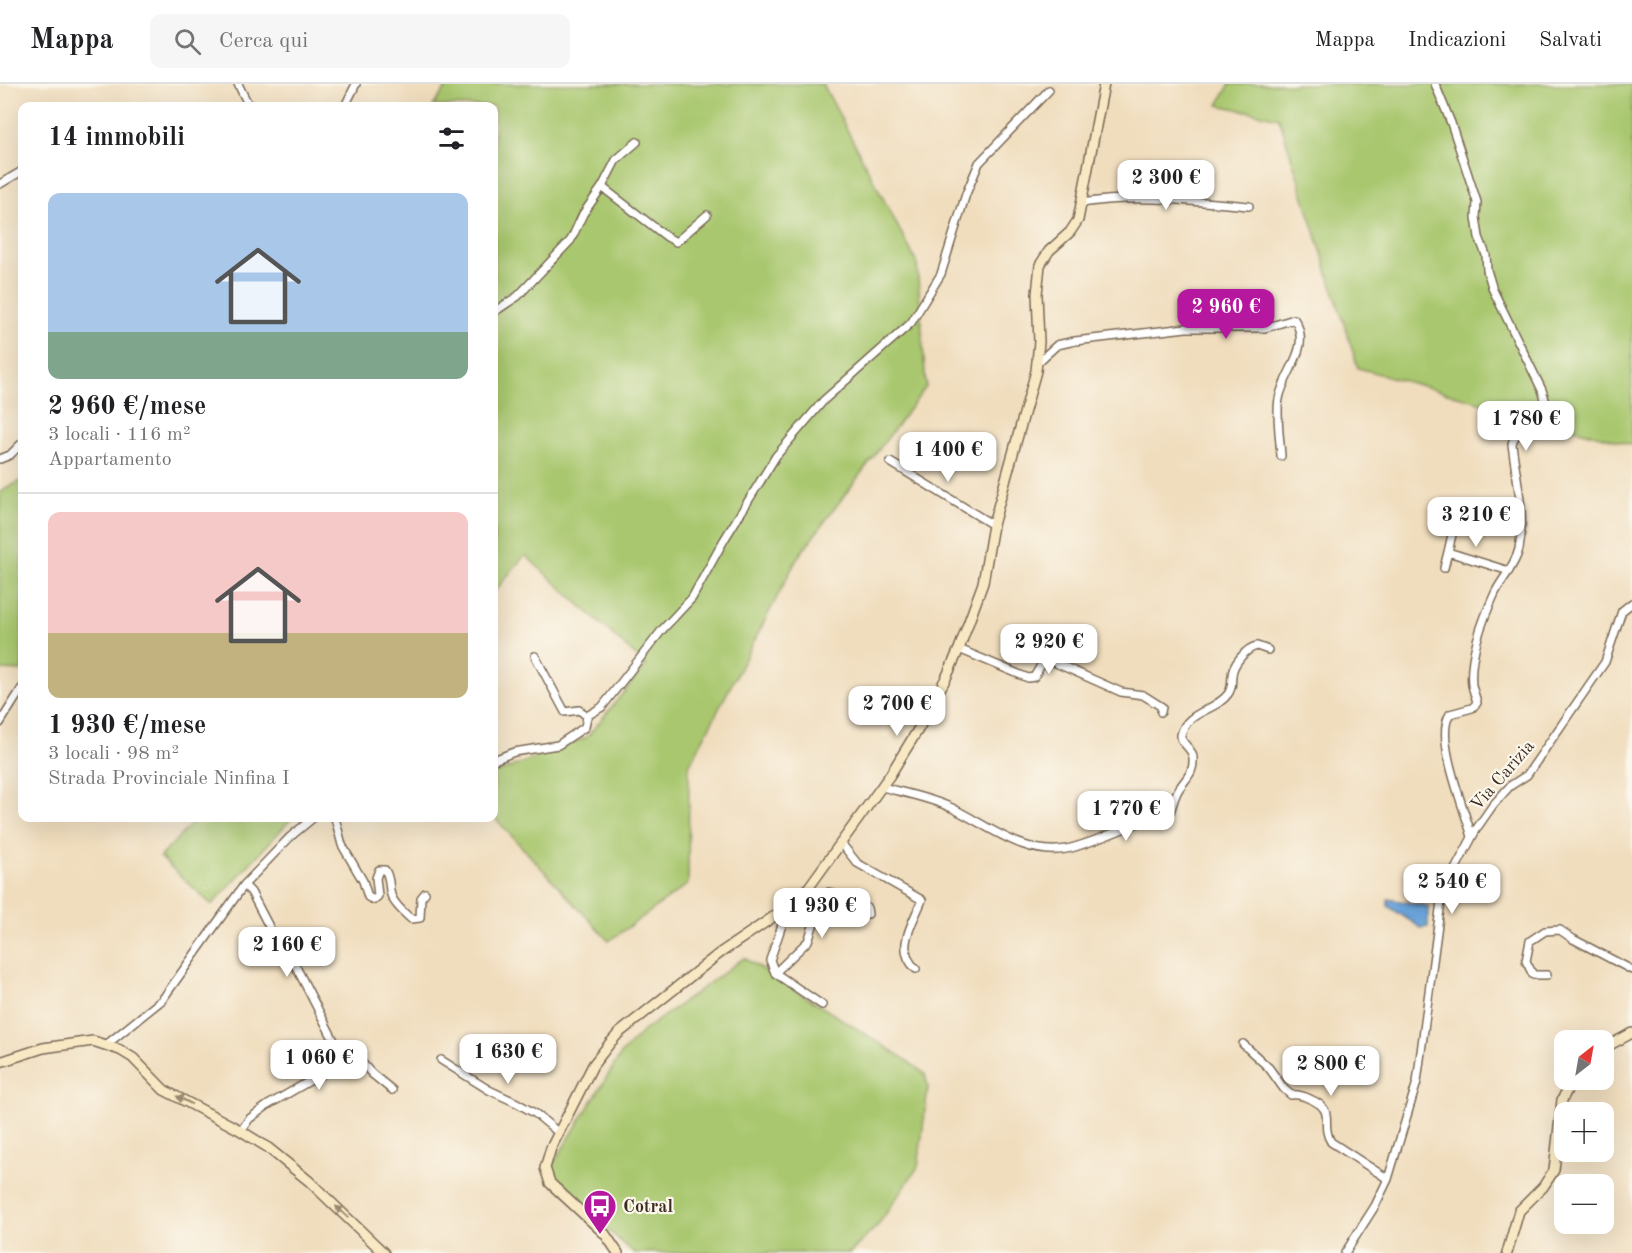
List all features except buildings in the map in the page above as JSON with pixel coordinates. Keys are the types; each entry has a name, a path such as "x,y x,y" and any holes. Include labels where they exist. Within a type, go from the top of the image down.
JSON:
{"main road":[{"path":"618,1253 605,1234 553,1188 548,1179 546,1162 593,1065 619,1033 720,953 782,910 809,887 882,787 919,728 946,678 981,591 993,525 1023,422 1037,363 1039,342 1037,294 1040,265 1075,225 1104,84"},
{"path":"1614,1043 1632,1033"},
{"path":"0,1062 43,1048 93,1041 120,1050 133,1058 164,1090 267,1147 309,1181 384,1253"},
{"path":"1507,1253 1519,1211 1543,1187 1554,1170 1562,1100 1567,1090"}],"street":[{"path":"238,84 247,102"},
{"path":"347,102 356,84"},
{"path":"1435,84 1451,123 1477,202 1476,217 1479,237 1486,255 1487,270 1493,290 1527,358 1536,382 1542,390 1550,415 1540,426 1520,432 1513,438 1514,462 1521,504 1519,548 1509,571 1496,591 1479,637 1473,663 1472,685 1477,703 1472,708 1450,714 1444,728 1450,767 1472,837"},
{"path":"498,758 514,752 558,745 585,727 587,716 602,707 662,630 692,598 724,540 776,456 825,400 911,323 941,274 978,163 1049,90"},
{"path":"498,309 518,296 571,240 583,214 602,188 616,160 637,142"},
{"path":"0,184 18,173"},
{"path":"602,188 676,242 706,215"},
{"path":"1081,202 1146,198 1249,206"},
{"path":"1037,363 1057,345 1076,341 1186,328 1265,328 1294,319 1299,326 1300,352 1279,399 1281,456"},
{"path":"0,459 10,455 18,447"},
{"path":"890,462 993,525"},
{"path":"1444,568 1455,518"},
{"path":"1448,552 1509,571"},
{"name":"Via Carizia","path":"1345,1253 1375,1206 1388,1179 1417,1082 1442,894 1472,837 1493,805 1510,786 1527,775 1605,662 1622,611 1632,603"},
{"path":"882,787 950,807 1015,842 1040,849 1070,848 1120,831 1170,812 1179,787 1189,778 1192,768 1194,756 1181,736 1187,723 1194,715 1209,710 1226,696 1232,687 1234,670 1247,650 1257,646 1268,650"},
{"path":"959,649 1028,678 1034,677 1043,662 1049,660 1121,692 1143,695 1162,707 1161,712"},
{"path":"536,656 565,712 579,710 587,716"},
{"path":"0,723 18,694"},
{"path":"106,1045 162,1000 244,885 290,837 308,822"},
{"path":"335,822 342,845 363,881 368,897 374,900 378,896 376,878 379,870 385,870 390,878 391,895 402,912 411,919 420,918 422,898 425,893"},
{"path":"841,843 857,863 922,900 905,945 907,961 916,969"},
{"path":"244,885 263,912 276,940 291,959 344,1059"},
{"path":"776,973 808,941 815,920 829,892 867,908 868,914"},
{"path":"782,910 783,922 770,960 776,973 822,1005"},
{"path":"1547,975 1533,975 1526,961 1530,941 1545,931 1560,930 1579,947 1632,970"},
{"path":"1243,1044 1269,1068 1291,1095 1298,1094 1324,1107 1327,1112 1327,1131 1331,1143 1388,1179"},
{"path":"241,1131 249,1119 268,1105 331,1070 344,1059 353,1056 392,1090"},
{"path":"441,1060 489,1090 536,1114 559,1133"}],"green space":[{"path":"449,84 823,84 917,263 926,387 798,557 689,766 688,884 609,941 498,821 498,772 587,737 646,665 525,555 498,587 498,102 436,102"},
{"path":"1230,84 1632,84 1632,445 1358,368 1279,118 1218,105"},
{"path":"18,482 18,671 0,670 0,492"},
{"path":"193,822 288,822 212,905 160,857"},
{"path":"744,958 905,1059 925,1074 928,1087 918,1167 878,1225 850,1253 634,1253 557,1185 553,1179 552,1166 621,1054 643,1031"}],"water":[{"path":"1388,899 1428,906 1428,927 1421,928 1388,906"}],"place":[{"name":"Cotral","path":"600,1235"}]}
